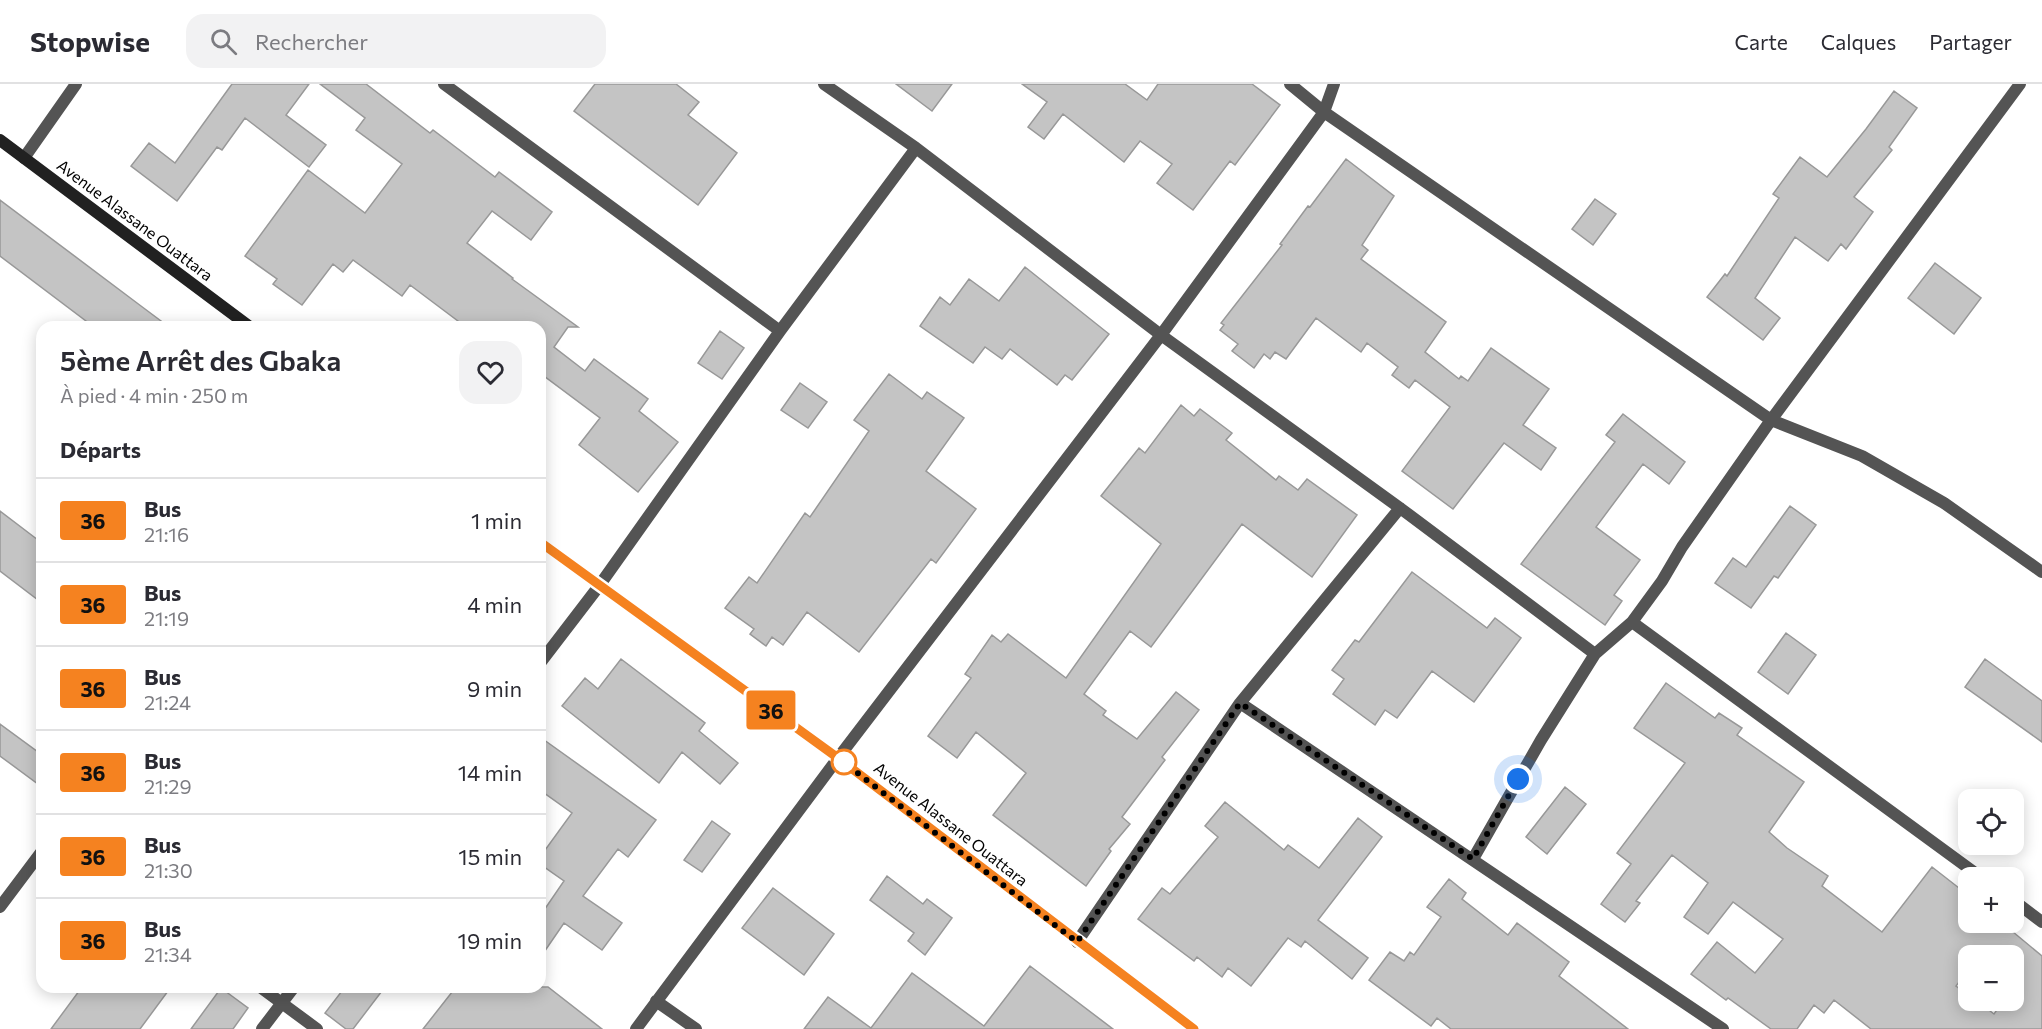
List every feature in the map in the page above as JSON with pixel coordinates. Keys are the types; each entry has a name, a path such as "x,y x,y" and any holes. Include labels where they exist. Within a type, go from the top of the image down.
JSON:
{"street":[{"path":"24,158 76,84"},
{"path":"444,84 780,331"},
{"path":"824,84 916,148 1161,334 1596,654"},
{"path":"1290,84 1324,112 1771,420 1862,456 1944,502 2042,572"},
{"path":"636,1029 838,758 1161,334 1324,112 1334,84"},
{"path":"1473,859 1541,740 1596,654 1632,622 1771,420 2020,84"},
{"name":"Avenue Alassane Ouattara","path":"0,140 242,321"},
{"path":"546,655 599,586 780,331 916,148"},
{"path":"1077,942 1240,703 1400,508"},
{"name":"Avenue Alassane Ouattara","path":"546,546 838,758 1194,1029"},
{"path":"1632,622 1967,867"},
{"path":"1240,703 1723,1029"},
{"path":"0,907 36,859"},
{"path":"2024,908 2042,922"},
{"path":"268,993 317,1029"},
{"path":"262,1029 290,993"},
{"path":"656,1000 696,1029"}],"building":[{"path":"232,84 309,84 286,115 326,145 309,167 245,118 222,150 217,147 177,201 131,166 149,143 175,163"},
{"path":"320,84 366,84 430,133 433,130 495,177 499,172 552,212 531,240 492,211 467,243 578,327 568,327 554,347 585,371 594,359 648,399 639,411 678,442 638,492 579,445 600,418 546,378 546,321 458,321 410,285 402,296 353,260 343,272 333,264 302,305 273,284 277,279 245,256 308,170 365,213 402,164 356,130 365,118"},
{"path":"595,84 676,84 699,102 688,115 737,153 698,205 574,111"},
{"path":"896,84 952,84 932,111"},
{"path":"1022,84 1125,84 1147,100 1158,84 1252,84 1280,105 1235,165 1230,161 1193,210 1157,183 1172,164 1140,141 1124,162 1063,114 1044,139 1028,127 1047,102"},
{"path":"1894,91 1917,108 1889,147 1892,150 1854,197 1873,212 1846,249 1841,244 1828,261 1795,237 1755,298 1780,318 1763,340 1707,297 1725,274 1727,276 1779,198 1773,194 1800,157 1827,177"},
{"path":"1346,159 1394,196 1362,245 1368,250 1361,259 1446,322 1425,352 1459,379 1461,376 1468,381 1491,348 1549,389 1523,425 1556,448 1541,470 1504,443 1453,509 1402,471 1450,407 1415,380 1409,388 1392,375 1398,367 1367,343 1361,352 1316,318 1286,359 1275,352 1270,359 1264,354 1254,368 1232,351 1238,344 1220,330 1224,325 1221,323"},
{"path":"1595,199 1616,214 1593,245 1572,229"},
{"path":"0,200 161,321 86,321 0,256"},
{"path":"1935,263 1981,298 1954,334 1908,298"},
{"path":"1025,267 1109,334 1072,380 1065,375 1057,385 1010,349 1002,359 985,347 973,363 920,326 940,297 950,305 969,279 999,301"},
{"path":"720,331 744,348 722,379 698,363"},
{"path":"889,374 922,399 927,392 964,418 926,471 976,509 936,563 931,559 859,652 807,612 783,645 772,637 766,646 750,634 754,629 725,608 749,577 757,583 805,513 810,517 869,431 854,420"},
{"path":"800,383 827,402 808,428 781,410"},
{"path":"1181,405 1194,416 1200,409 1232,433 1226,440 1276,480 1279,476 1298,490 1307,479 1357,515 1312,577 1242,524 1151,647 1130,631 1084,694 1106,711 1103,715 1137,739 1176,692 1199,710 1162,757 1165,760 1122,817 1130,824 1109,849 1111,851 1086,886 993,815 1026,773 976,732 957,758 928,736 971,678 965,674 992,635 1001,642 1008,634 1066,678 1161,544 1101,496 1139,448 1145,453"},
{"path":"1623,414 1685,462 1669,484 1643,464 1596,527 1640,560 1614,595 1622,601 1605,625 1521,564 1615,442 1606,435"},
{"path":"1790,506 1816,525 1778,578 1774,576 1751,608 1715,583 1733,558 1746,567"},
{"path":"0,511 36,538 36,598 0,571"},
{"path":"1412,572 1487,628 1495,618 1521,638 1474,702 1432,671 1397,718 1385,710 1375,725 1333,694 1344,679 1332,670 1355,640 1359,642"},
{"path":"1786,633 1816,655 1788,694 1758,672"},
{"path":"621,659 705,723 699,731 738,763 720,784 682,752 659,783 562,706 585,678 598,689"},
{"path":"1985,659 2042,701 2042,742 1965,687"},
{"path":"1666,683 1715,718 1719,713 1742,728 1737,735 1804,782 1769,832 1787,848 1828,876 1822,886 1882,932 1932,867 1958,887 1958,933 2014,933 2042,956 2042,1029 1871,1029 1834,1000 1824,1013 1814,1005 1797,1029 1771,1029 1691,974 1717,942 1755,973 1783,939 1733,902 1708,934 1684,917 1708,883 1672,855 1636,901 1640,903 1625,922 1601,904 1631,864 1617,853 1685,763 1634,728"},
{"path":"0,724 36,751 36,783 0,756"},
{"path":"546,741 656,820 628,857 618,849 583,896 622,923 602,950 564,923 546,949 546,907 564,881 546,868 546,849 572,813 546,794"},
{"path":"1565,787 1586,804 1547,854 1526,837"},
{"path":"1225,802 1284,850 1288,845 1319,868 1358,818 1382,837 1318,920 1368,958 1352,979 1305,941 1301,947 1288,938 1251,986 1228,968 1222,977 1197,957 1194,961 1138,919 1162,888 1170,894 1218,837 1205,826"},
{"path":"712,821 730,834 702,872 684,860"},
{"path":"887,876 923,904 927,899 952,918 925,955 908,941 914,933 870,900"},
{"path":"1449,879 1466,893 1462,899 1508,935 1517,923 1569,962 1559,976 1628,1029 1451,1029 1437,1018 1431,1026 1369,980 1390,952 1404,961 1410,952 1414,955 1441,917 1427,907"},
{"path":"773,888 834,934 804,975 742,928"},
{"path":"1030,966 1113,1029 804,1029 828,997 871,1028 912,973 984,1026"},
{"path":"546,987 548,987 602,1029 423,1029 451,993 546,993"},
{"path":"78,993 167,993 140,1029 51,1029"},
{"path":"217,993 228,993 248,1008 233,1029 191,1029"},
{"path":"340,993 380,993 353,1029 346,1029 325,1013"}],"bus line":[{"name":"36","path":"546,546 838,758 1194,1029"}],"route":[{"path":"844,762 838,758 1077,942 1240,703 1473,859 1518,779"}]}
